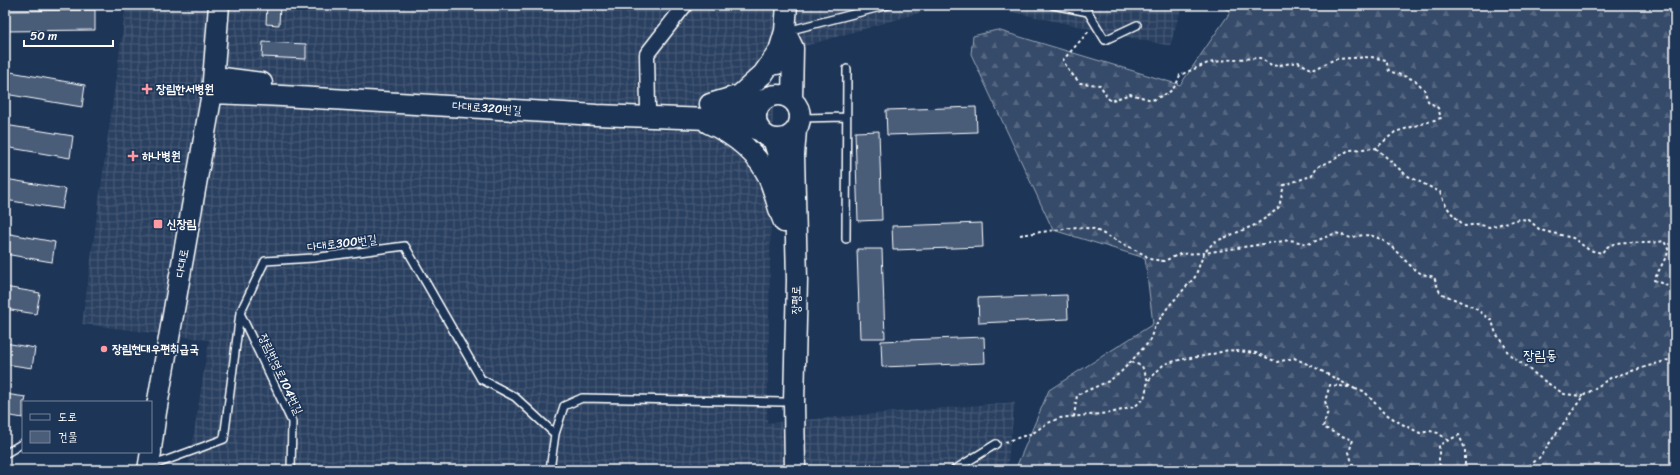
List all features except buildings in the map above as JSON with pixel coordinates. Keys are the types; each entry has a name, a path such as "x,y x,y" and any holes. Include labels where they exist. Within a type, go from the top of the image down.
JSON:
{"street":[{"name":"다대로","path":"152,436 154,412 213,85 219,5"},
{"path":"648,108 646,54 685,5"},
{"path":"784,222 778,209 771,183 759,161 739,141 722,129 697,115 709,104 740,95 763,74 778,51 785,31 787,5"},
{"path":"785,31 793,48 792,100"},
{"path":"763,102 775,95 783,95 792,100 799,108 798,124 788,137 781,139 767,135 757,124 756,116 763,102 773,83 777,66 778,51"},
{"name":"다대로320번길","path":"213,85 288,86 648,108 736,122 767,135"},
{"name":"다대로320번길","path":"213,85 298,96 596,115 697,115 750,108 763,102"},
{"name":"장평로","path":"784,470 797,280 794,155 798,124"},
{"name":"장평로","path":"767,135 777,149 783,180 789,402 795,470"}],"lane":[{"path":"785,31 888,5"},
{"path":"1053,5 1088,12 1104,40 1137,26"},
{"path":"846,239 847,69"},
{"path":"798,124 846,118"},
{"name":"다대로300번길","path":"150,459 224,439 240,313 265,261 313,258 405,246 481,379 515,397 555,434"},
{"name":"장림번영로104번길","path":"240,313 292,422 291,470"},
{"path":"550,470 555,434 564,406 582,398 789,402"},
{"path":"5,454 22,444"},
{"path":"954,470 996,444"}],"path":[{"path":"1074,417 1077,395 1110,381 1131,362 1149,342 1155,326 1168,307 1195,277 1204,253 1214,242 1255,225 1270,215 1279,207 1284,185 1312,176 1317,167 1333,160 1349,150 1376,148 1395,132 1440,118 1438,108 1428,100 1424,89 1415,80 1389,71 1386,60 1371,57 1335,59 1313,70 1298,62 1273,66 1260,58 1208,63 1180,76 1176,87 1169,93 1152,100 1130,94 1110,101 1100,85 1080,83 1069,71 1063,60 1089,30 1096,25"},
{"path":"1376,148 1406,175 1440,192 1444,203 1451,214 1465,226 1477,224 1489,227 1520,219 1529,220 1540,230 1574,238 1589,250 1602,253 1605,248 1619,242 1648,243 1664,241 1669,251 1654,280 1672,288 1675,286"},
{"path":"1020,234 1077,227 1094,229 1145,255 1149,259 1164,261 1180,254 1204,253 1290,240 1308,244 1336,233 1351,238 1362,234 1377,238 1393,247 1404,259 1423,274 1434,277 1440,293 1475,308 1492,321 1496,334 1503,342 1508,353 1523,365 1564,394 1583,396"},
{"path":"996,444 1033,433 1046,424 1059,418 1110,413 1134,407 1144,399 1148,381 1164,364 1228,350 1256,353 1277,362 1294,358 1355,389"},
{"path":"1524,470 1539,458 1583,396 1612,377 1675,358"},
{"path":"1131,362 1142,366 1148,381"},
{"path":"1354,470 1349,452 1353,440 1323,427 1328,411 1325,401 1330,385 1364,391 1383,412 1400,423 1420,433 1430,431 1438,433 1449,441"},
{"path":"1445,470 1439,464 1439,446 1459,435 1465,449 1463,470"}],"shaded area":[{"path":"126,5 946,5 774,55 767,423 1015,402 1007,470 188,470 209,340 82,324"},
{"path":"979,5 1182,5 1170,46"}],"green space":[{"path":"1218,5 1675,5 1675,470 1015,470 1049,390 1153,324 1145,258 1053,230 971,54 973,36 997,30 1180,85 1231,11"}],"place":[{"name":"장림한서병원","path":"147,89"},
{"name":"하나병원","path":"133,156"},
{"name":"신장림","path":"158,224"},
{"name":"장림현대우편취급국","path":"104,349"}],"district":[{"name":"장림동","path":"1540,355"}]}
